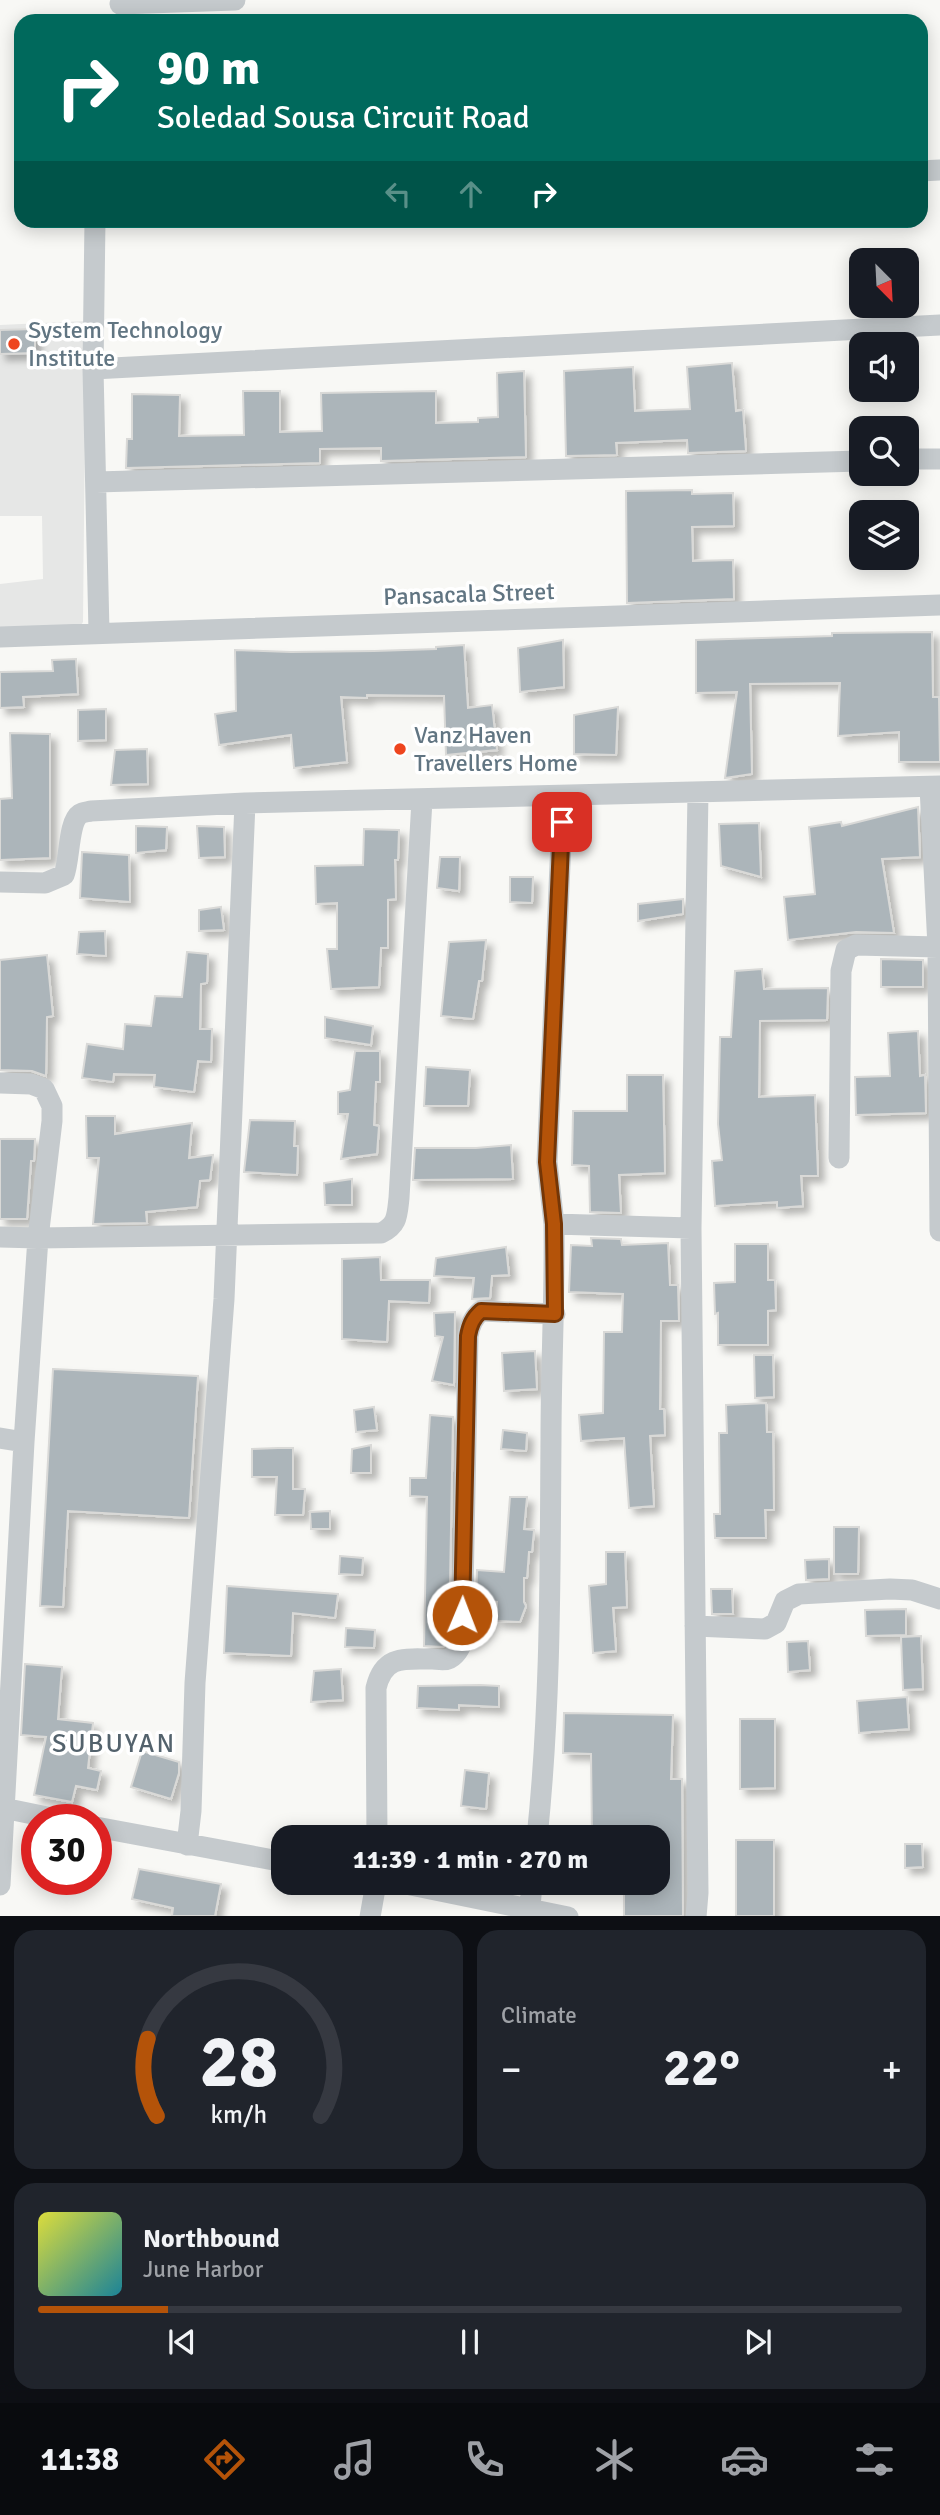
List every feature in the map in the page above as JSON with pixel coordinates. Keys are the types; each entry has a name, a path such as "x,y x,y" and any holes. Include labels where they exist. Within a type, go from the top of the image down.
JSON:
{"street":[{"path":"119,8 235,0"},
{"path":"95,228 93,369 99,632"},
{"path":"93,369 940,325"},
{"path":"919,459 940,458"},
{"path":"96,482 849,461"},
{"name":"Pansacala Street","path":"0,637 940,605"},
{"path":"0,882 28,884 55,880 64,875 68,866 73,822 80,814 91,811 245,803 935,787 940,1231"},
{"path":"696,1916 698,1880 691,1228 698,792"},
{"path":"538,1825 550,1656 551,1424 555,1314 554,1224 547,1162 563,796"},
{"path":"0,1237 381,1233 396,1222 422,800"},
{"path":"187,1845 191,1811 195,1683 227,1234 245,803"},
{"path":"839,1158 841,971 846,950 856,945 938,947"},
{"path":"0,1083 31,1084 44,1089 52,1106 38,1238 3,1746 0,1885"},
{"path":"554,1224 691,1228"},
{"path":"377,1825 378,1678 386,1666 396,1659 448,1659 456,1654 462,1643 470,1325 474,1316 481,1311 555,1314"},
{"path":"0,1438 24,1442"},
{"path":"695,1626 765,1629 776,1623 785,1601 799,1594 890,1589 912,1590 940,1599"},
{"path":"3,1808 21,1812"},
{"path":"112,1830 271,1860"},
{"path":"370,1916 374,1895"},
{"path":"463,1895 568,1916"},
{"path":"530,1908 531,1895"}],"shaded area":[{"name":"System Technology Institute","path":"86,321 83,622 77,631 0,635 0,584 43,579 42,516 0,516 0,325"}],"building":[{"path":"35,329 35,353 0,354 0,330"},
{"path":"732,363 736,411 743,410 746,451 688,453 687,440 616,443 617,455 566,456 564,371 633,367 635,411 690,409 687,367"},
{"path":"524,371 526,457 381,461 381,448 320,449 320,463 126,468 127,439 132,439 132,394 180,395 179,436 244,435 243,391 280,391 280,432 322,431 321,393 436,391 436,423 478,422 478,418 498,417 497,373"},
{"path":"692,490 692,494 733,493 734,526 692,527 693,561 733,560 734,599 627,603 626,491"},
{"path":"932,632 933,697 939,697 940,762 899,762 899,732 838,736 840,683 750,684 752,774 725,778 737,692 696,693 696,640 832,636 832,633"},
{"path":"563,640 564,687 520,692 518,648"},
{"path":"464,645 468,708 492,705 497,750 446,755 444,696 341,697 347,762 294,768 291,735 219,745 215,714 236,711 235,650 374,651 436,649"},
{"path":"76,659 78,694 23,697 24,707 0,708 0,672 53,671 52,660"},
{"path":"618,707 616,755 574,754 574,715"},
{"path":"106,709 106,740 78,741 78,710"},
{"path":"10,733 50,734 50,858 0,860 0,799 12,798"},
{"path":"147,749 148,784 111,785 115,750"},
{"path":"918,807 920,857 882,859 894,933 856,932 788,940 784,897 815,894 809,827 841,822 842,826"},
{"path":"759,823 761,877 721,866 719,824"},
{"path":"136,826 167,827 166,850 136,853"},
{"path":"197,826 224,827 225,857 199,858"},
{"path":"364,829 399,830 398,860 395,860 396,899 388,900 388,948 381,948 379,987 331,989 327,949 337,949 337,903 316,904 315,866 363,865"},
{"path":"82,852 129,855 130,902 80,898"},
{"path":"440,857 460,857 459,891 437,888"},
{"path":"510,877 533,877 532,903 510,902"},
{"path":"683,899 683,914 638,921 638,904"},
{"path":"221,907 224,930 199,931 199,910"},
{"path":"105,931 106,956 77,954 79,932"},
{"path":"486,940 482,981 479,981 473,1019 441,1016 449,942"},
{"path":"187,952 208,954 207,983 201,984 200,1029 212,1029 211,1062 198,1061 194,1092 154,1087 155,1075 114,1074 113,1082 82,1078 87,1044 123,1049 125,1024 151,1026 155,996 182,997"},
{"path":"47,955 53,1016 47,1017 46,1076 32,1071 0,1070 0,960"},
{"path":"881,959 923,960 923,987 881,987"},
{"path":"762,969 764,989 828,988 827,1020 760,1021 759,1097 815,1095 818,1176 801,1176 803,1206 777,1208 777,1202 715,1206 712,1161 722,1160 718,1124 720,1037 731,1037 735,971"},
{"path":"325,1017 373,1026 371,1045 325,1038"},
{"path":"918,1031 920,1076 925,1075 926,1113 856,1115 855,1077 890,1076 888,1033"},
{"path":"355,1051 380,1051 380,1082 376,1082 374,1125 379,1126 377,1154 341,1159 348,1114 338,1114 338,1092 350,1090"},
{"path":"426,1067 470,1070 468,1106 424,1106"},
{"path":"627,1075 663,1075 665,1173 619,1175 621,1213 590,1212 589,1166 572,1165 573,1111 627,1111"},
{"path":"86,1116 115,1116 115,1134 192,1123 189,1158 213,1155 210,1180 200,1181 197,1207 146,1212 147,1223 93,1224 99,1158 87,1158"},
{"path":"250,1120 295,1121 297,1175 244,1172"},
{"path":"0,1139 35,1139 27,1219 0,1219"},
{"path":"511,1145 513,1179 413,1180 415,1148"},
{"path":"352,1179 352,1205 325,1205 324,1183"},
{"path":"591,1238 621,1239 622,1245 668,1243 670,1285 678,1285 679,1321 661,1321 660,1409 664,1409 665,1435 650,1436 654,1506 629,1508 624,1438 581,1441 579,1415 603,1413 604,1332 622,1332 623,1294 569,1292 571,1245 592,1246"},
{"path":"735,1244 768,1244 768,1280 775,1280 776,1310 768,1311 768,1345 718,1345 714,1283 735,1282"},
{"path":"506,1247 509,1275 492,1276 490,1298 472,1299 474,1278 434,1276 436,1258"},
{"path":"380,1257 381,1280 430,1280 429,1303 389,1301 387,1342 342,1339 342,1259"},
{"path":"455,1312 454,1385 432,1381 443,1337 435,1336 434,1313"},
{"path":"535,1351 537,1389 504,1391 502,1353"},
{"path":"754,1355 773,1355 774,1397 755,1398"},
{"path":"53,1369 198,1376 189,1518 68,1511 63,1607 40,1606"},
{"path":"766,1403 767,1432 773,1432 774,1510 765,1510 766,1538 715,1538 714,1514 720,1514 719,1433 727,1433 726,1405"},
{"path":"374,1407 377,1430 356,1432 354,1410"},
{"path":"430,1415 453,1417 449,1640 443,1647 424,1646 427,1497 410,1496 410,1478 426,1478"},
{"path":"503,1430 527,1433 526,1451 501,1449"},
{"path":"371,1445 371,1473 351,1473 352,1449"},
{"path":"293,1448 293,1489 305,1489 303,1515 275,1515 277,1477 252,1477 252,1449"},
{"path":"510,1497 527,1497 524,1529 534,1530 527,1578 524,1578 526,1606 520,1622 496,1621 497,1602 476,1600 477,1570 504,1572"},
{"path":"330,1511 330,1529 311,1529 310,1512"},
{"path":"834,1527 859,1527 858,1574 834,1574"},
{"path":"606,1552 625,1552 627,1607 613,1608 616,1651 593,1653 589,1586 606,1584"},
{"path":"340,1556 363,1558 362,1575 339,1574"},
{"path":"829,1559 829,1579 806,1580 805,1560"},
{"path":"227,1586 338,1594 335,1618 293,1613 291,1656 224,1653"},
{"path":"711,1589 732,1589 733,1614 712,1614"},
{"path":"906,1609 906,1635 866,1636 865,1610"},
{"path":"346,1628 375,1630 374,1648 345,1647"},
{"path":"921,1636 923,1689 903,1690 901,1637"},
{"path":"808,1641 810,1670 788,1672 787,1642"},
{"path":"25,1664 62,1667 58,1719 93,1723 88,1768 101,1771 97,1790 76,1786 72,1802 34,1795 46,1737 21,1735"},
{"path":"341,1669 343,1700 311,1702 314,1671"},
{"path":"418,1686 499,1686 499,1707 459,1705 459,1710 417,1708"},
{"path":"907,1697 909,1729 859,1733 857,1701"},
{"path":"564,1713 673,1715 671,1779 682,1779 683,1916 624,1916 624,1895 670,1895 670,1825 592,1825 591,1754 563,1753"},
{"path":"740,1719 775,1719 775,1788 740,1789"},
{"path":"142,1751 179,1762 179,1773 171,1799 131,1787"},
{"path":"465,1770 489,1773 486,1809 461,1806"},
{"path":"736,1840 774,1840 774,1916 736,1916"},
{"path":"905,1844 922,1844 923,1867 905,1868"},
{"path":"139,1869 221,1884 215,1916 172,1916 173,1908 132,1899"}],"place":[{"name":"System Technology Institute","path":"14,344"},
{"name":"Vanz Haven Travellers Home","path":"400,749"}],"district":[{"name":"SUBUYAN","path":"114,1743"}],"route":[{"path":"462,1615 470,1325 474,1316 481,1311 555,1314 554,1224 547,1162 562,822"}]}
